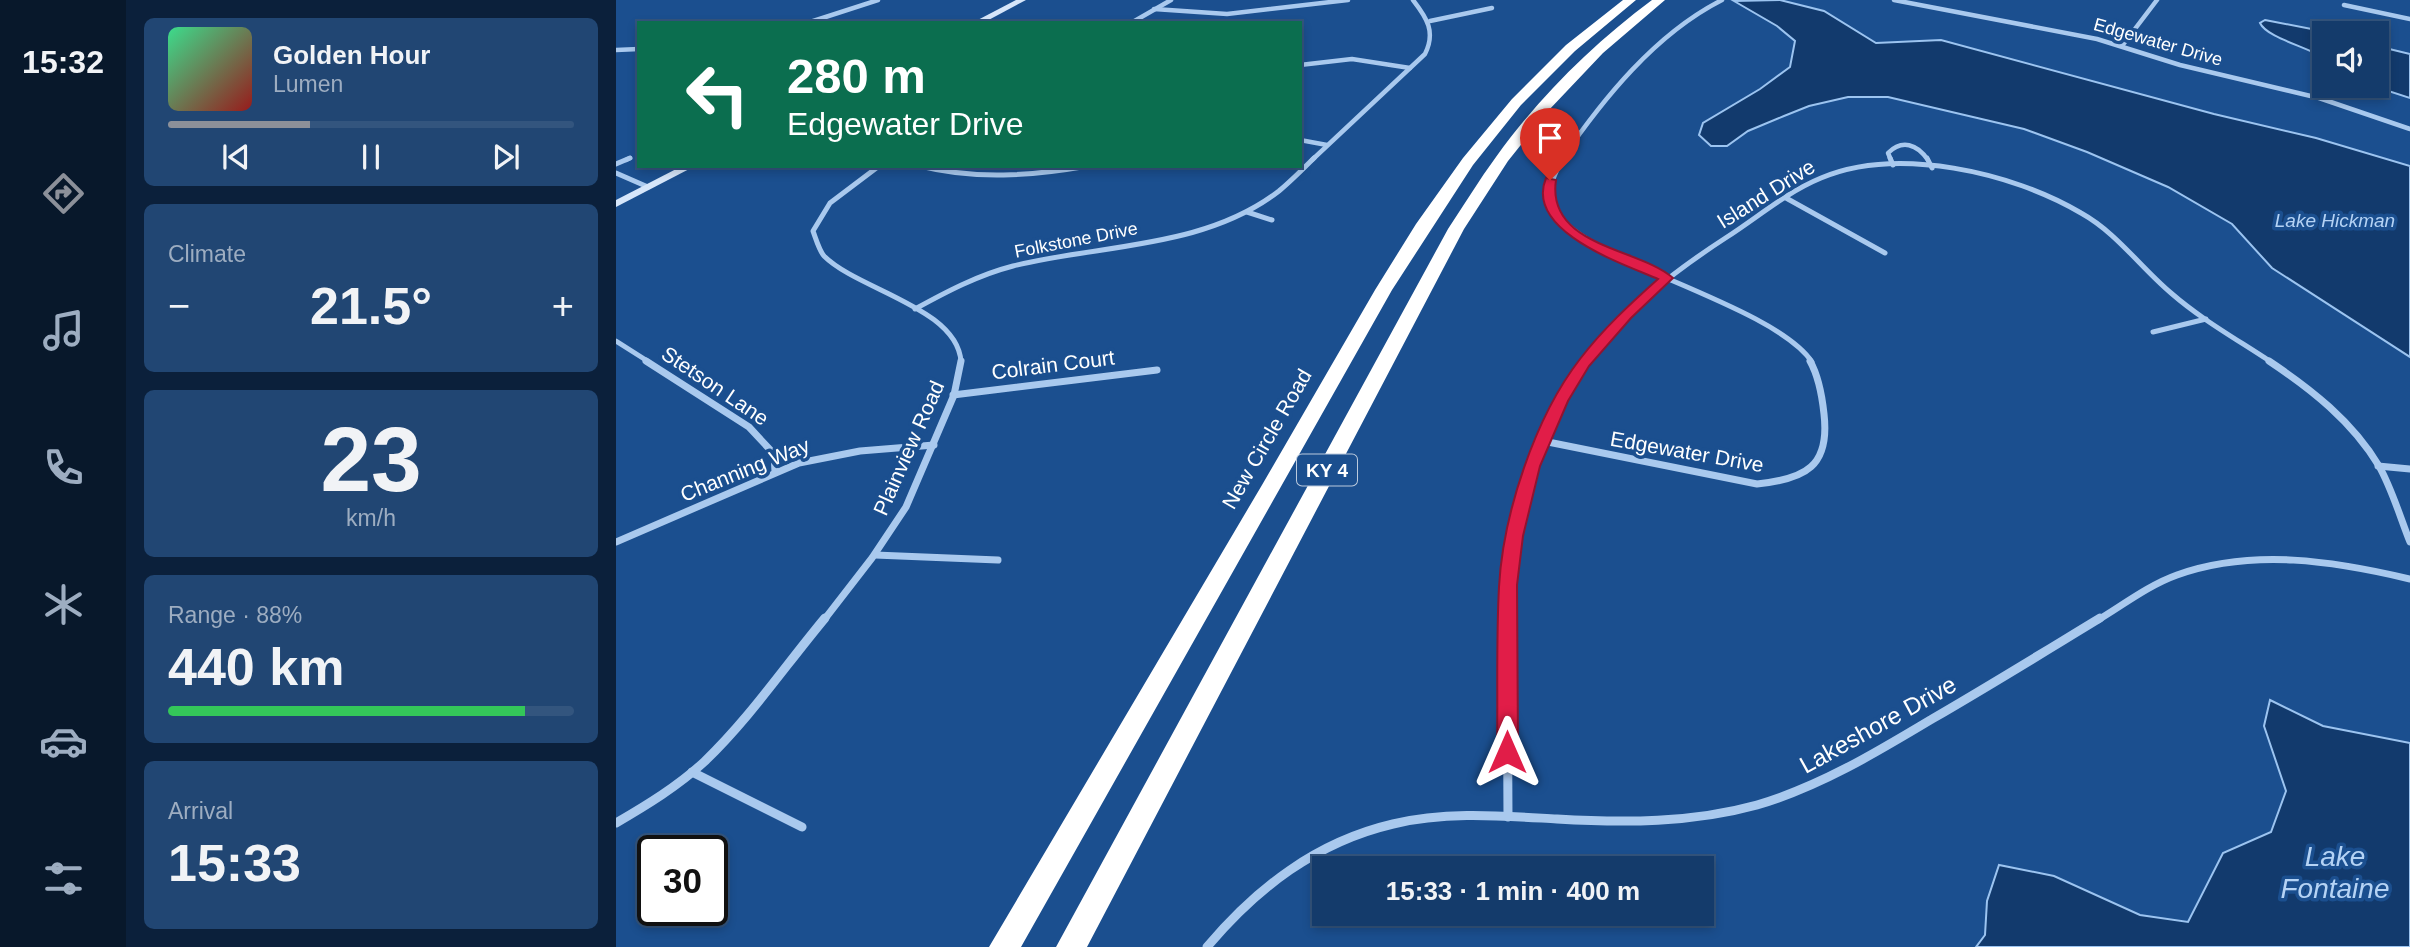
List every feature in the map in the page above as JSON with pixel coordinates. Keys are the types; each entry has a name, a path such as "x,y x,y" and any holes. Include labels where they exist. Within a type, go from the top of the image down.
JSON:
{"highway":[{"path":"1570,49 1589,27 1620,0"},
{"name":"New Circle Road","path":"1004,947 1416,237 1460,170 1502,119 1570,49 1630,0"},
{"name":"KY 4","path":"1070,947 1457,229 1509,149 1591,57 1659,0"},
{"path":"1628,24 1667,0"}],"street":[{"path":"813,21 878,0"},
{"path":"980,21 1022,0"},
{"path":"1134,21 1171,0"},
{"path":"1154,9 1181,15 1218,17 1348,0"},
{"path":"1413,0 1430,21 1492,8"},
{"name":"Edgewater Drive","path":"1543,441 1757,484 1779,482 1800,475 1821,457 1827,436 1815,368 1808,356 1787,336 1769,325 1588,243 1570,230 1552,208 1549,186 1561,161 1622,85 1674,31 1710,3 1722,0"},
{"name":"Edgewater Drive","path":"1894,0 2014,21 2122,46 2180,65 2319,98 2410,129"},
{"path":"2122,46 2157,0"},
{"path":"2344,5 2410,19"},
{"name":"Folkstone Drive","path":"915,309 965,283 1004,268 1192,232 1247,212 1279,191 1410,68 1429,48 1433,35 1430,21"},
{"path":"616,50 637,49"},
{"path":"1302,65 1352,60 1410,68"},
{"path":"1302,140 1327,145"},
{"path":"1893,165 1888,153 1892,148 1913,146 1928,155 1933,167"},
{"path":"616,164 630,158"},
{"name":"Island Drive","path":"1508,817 1508,585 1514,536 1525,488 1561,401 1584,363 1626,315 1667,278 1811,182 1834,173 1893,165 1933,167 2014,184 2066,204 2102,226 2171,293 2324,399 2346,420 2378,466 2410,542"},
{"path":"616,204 686,168"},
{"name":"Plainview Road","path":"616,823 692,772 735,728 875,555 901,517 934,445 953,396 962,362 958,344 946,327 831,263 822,256 817,246 817,224 829,203 848,186 877,168"},
{"path":"930,168 992,175 1075,168"},
{"path":"616,173 649,187"},
{"path":"1786,198 1885,253"},
{"path":"1247,212 1272,220"},
{"path":"2153,332 2206,319"},
{"name":"Stetson Lane","path":"616,341 749,427 775,454 775,472"},
{"name":"Colrain Court","path":"953,396 1157,370"},
{"name":"Channing Way","path":"616,542 775,472 838,454 934,445"},
{"path":"2378,466 2410,469"},
{"path":"875,555 998,560"},
{"name":"Lakeshore Drive","path":"1207,947 1238,911 1296,862 1322,848 1402,821 1452,817 1679,820 1747,807 1790,794 1881,751 2176,575 2203,568 2260,560 2295,560 2362,568 2410,579"},
{"path":"692,772 802,827"}],"water":[{"name":"Lake Hickman","path":"1780,0 1824,11 1876,43 1941,40 2214,114 2316,138 2410,166 2410,357 2272,268 2232,224 2168,187 2087,152 2024,129 1888,97 1848,97 1809,106 1784,116 1748,131 1727,146 1711,146 1699,135 1703,123 1760,89 1790,67 1795,41 1777,26 1734,1"},
{"path":"2265,20 2312,29 2312,52 2279,38 2260,23"},
{"path":"2389,49 2410,54 2410,98 2389,91"},
{"name":"Lake Fontaine","path":"2270,700 2323,726 2410,743 2410,947 1976,947 1985,935 1987,901 1999,865 2054,876 2140,915 2188,922 2223,853 2271,832 2286,791 2264,726"}],"route":[{"path":"1507,752 1508,585 1514,536 1532,466 1561,401 1584,363 1626,315 1667,278 1588,243 1570,230 1552,208 1548,192 1550,180"}]}
